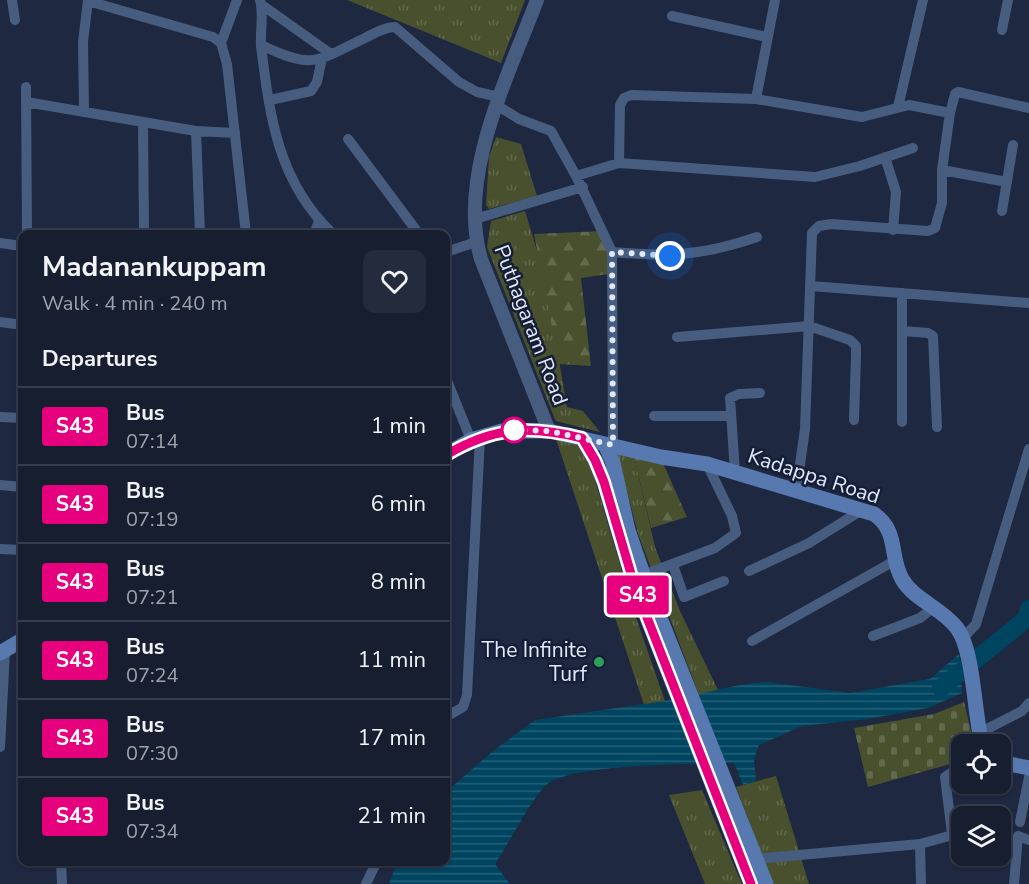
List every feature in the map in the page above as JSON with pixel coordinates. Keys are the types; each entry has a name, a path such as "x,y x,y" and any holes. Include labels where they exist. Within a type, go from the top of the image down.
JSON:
{"main road":[{"path":"450,453 476,439 502,431 549,431"},
{"name":"Puthagaram Road","path":"549,431 609,444"},
{"path":"582,438 604,482 630,574 721,786 766,884"},
{"path":"609,444 628,530 681,690"},
{"name":"Kadappa Road","path":"609,444 707,464 796,493 862,510 884,521 891,532 896,560 908,587 956,627 964,643"},
{"path":"2,652 18,642"},
{"path":"964,643 979,734"},
{"path":"1011,764 1029,768"},
{"path":"721,786 751,884"}],"street":[{"path":"12,0 15,20"},
{"path":"84,110 83,42 88,0 213,37 220,43 227,64 246,230"},
{"path":"220,43 237,0"},
{"name":"Puthagaram Road","path":"537,0 480,154 475,219 476,242 549,431"},
{"path":"756,99 774,0"},
{"path":"898,107 923,0"},
{"path":"1002,30 1008,0"},
{"path":"261,2 327,56"},
{"path":"261,2 261,45 277,144 298,194 329,230"},
{"path":"672,16 766,37"},
{"path":"261,45 300,61 327,56 382,29 395,27 459,82 499,101 519,119 551,131 583,187 612,252 609,444"},
{"path":"270,100 311,91 327,56"},
{"path":"26,87 27,230"},
{"path":"796,493 805,429 812,233 819,226 831,224 893,230 928,231 935,228 942,203 942,170 955,94 958,92 1029,108"},
{"path":"619,163 620,105 624,98 632,95 756,99 862,117 909,105 950,113"},
{"path":"26,102 84,110 143,123 196,131 235,133"},
{"path":"143,123 144,230"},
{"path":"196,131 200,230"},
{"path":"348,139 417,230"},
{"path":"1002,211 1013,145"},
{"path":"576,176 619,163 814,177 913,148"},
{"path":"885,157 896,192 893,230"},
{"path":"942,170 1007,182"},
{"path":"475,219 583,187"},
{"path":"316,230 319,221"},
{"path":"612,252 670,256 703,253 757,237"},
{"path":"450,251 476,242"},
{"path":"0,243 18,245"},
{"path":"811,286 1029,303"},
{"path":"902,293 902,422"},
{"path":"0,322 18,324"},
{"path":"677,337 809,326 850,340 856,346 854,420"},
{"path":"903,331 928,333 933,336 937,427"},
{"path":"450,386 476,439 468,696 463,707 450,715"},
{"path":"735,472 729,400 732,395 760,393"},
{"path":"654,416 729,416"},
{"path":"0,417 18,418"},
{"path":"964,643 976,624 1029,448"},
{"path":"643,575 673,566 715,548 736,533 732,516 707,464"},
{"path":"0,485 18,487"},
{"path":"748,571 809,543 862,510"},
{"path":"0,549 18,550"},
{"path":"752,641 896,560"},
{"path":"673,566 684,597 724,581"},
{"path":"873,636 921,618 934,607"},
{"path":"0,747 2,652"},
{"path":"987,734 1029,703"},
{"path":"755,859 920,844 952,834 945,777 951,773"},
{"path":"1020,822 1029,777"},
{"path":"1014,884 1018,836 1029,840"},
{"path":"920,844 921,884"},
{"path":"61,866 62,884"},
{"path":"366,884 375,866"}],"green space":[{"path":"347,0 525,0 501,63"},
{"path":"496,137 521,144 537,196 489,209 486,205 489,157"},
{"path":"525,211 544,274 567,407 583,411 600,432 556,421 487,247 491,221"},
{"path":"602,231 607,242 609,274 581,278 591,366 559,364 534,234"},
{"path":"556,439 579,446 590,463 633,609 665,701 644,705"},
{"path":"617,453 634,456 655,547 680,611 718,690 699,695 638,534"},
{"path":"634,456 663,463 687,517 651,528"},
{"path":"964,702 972,734 951,734 951,764 868,787 854,728 934,714"},
{"path":"776,776 809,884 773,884 736,787"},
{"path":"702,790 742,884 705,884 669,795"}],"water":[{"path":"959,654 962,693 928,708 867,719 802,726 759,745 754,759 756,781 743,785 734,763 634,766 558,778 539,793 495,864 510,884 389,884 396,866 450,866 450,789 493,751 535,720 665,701 745,684 767,682 850,693 930,679"}],"waterway":[{"path":"941,688 1026,619 1029,609"}],"bus line":[{"name":"S43","path":"450,453 471,440 502,431 527,429 582,438 604,482 617,533 634,584 675,692 716,789 751,884"}],"place":[{"name":"The Infinite Turf","path":"599,662"}],"route":[{"path":"514,430 549,431 613,445 612,252 670,256"}]}
